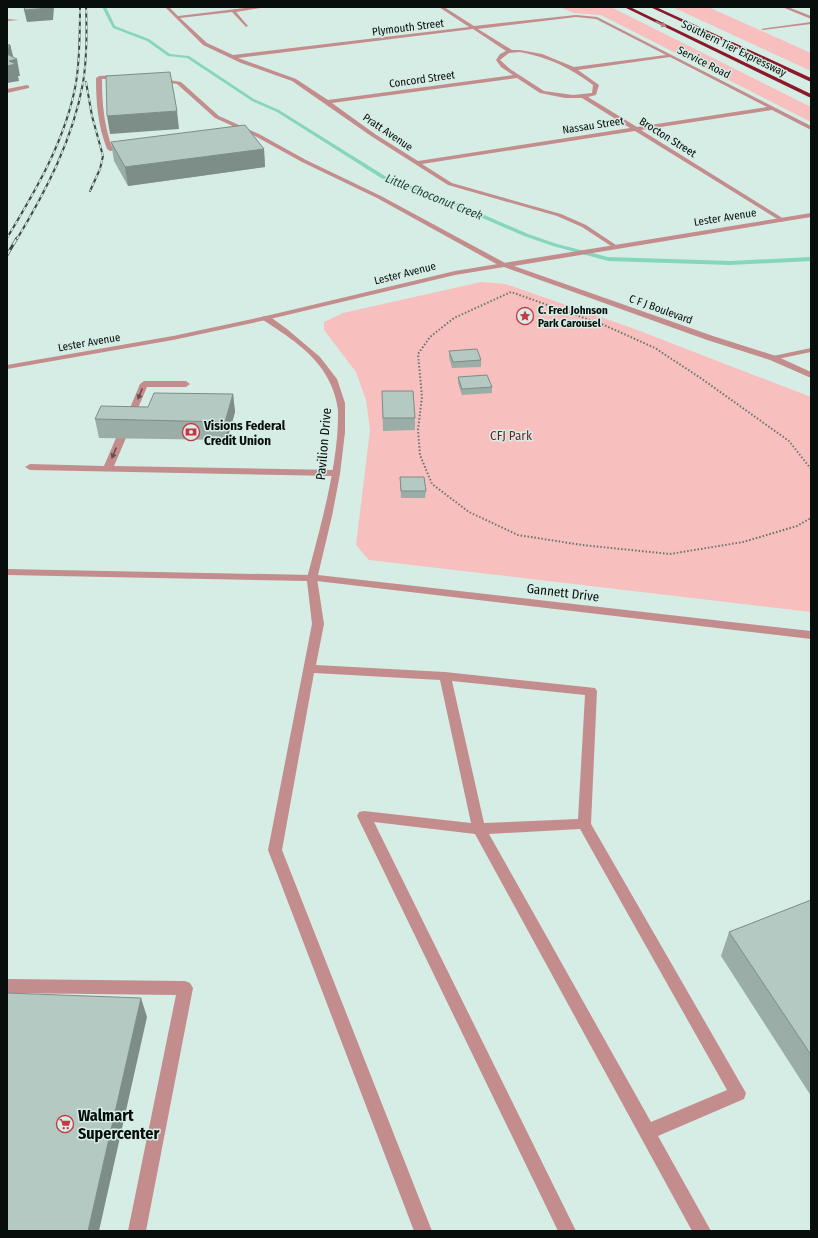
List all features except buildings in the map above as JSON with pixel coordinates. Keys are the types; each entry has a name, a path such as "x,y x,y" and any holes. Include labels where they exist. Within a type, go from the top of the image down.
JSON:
{"highway":[{"name":"Southern Tier Expressway","path":"626,7 811,96"},
{"name":"Southern Tier Expressway","path":"652,7 811,80"}],"street":[{"name":"Pratt Avenue","path":"167,7 205,44 294,80 416,163 450,184 559,215 584,226 614,246"},
{"path":"177,17 240,8 265,7"},
{"path":"441,7 510,51"},
{"path":"784,7 811,18"},
{"path":"233,10 246,26"},
{"name":"Plymouth Street","path":"232,56 587,16"},
{"name":"Service Road","path":"587,16 597,18 811,128"},
{"path":"7,20 17,20"},
{"path":"763,29 811,23"},
{"path":"520,50 550,57 574,69 596,85 594,94 584,97 572,97 537,90 518,76 503,68 498,60 500,56 506,52 520,50"},
{"path":"574,69 670,56"},
{"name":"Concord Street","path":"327,102 518,76"},
{"path":"128,77 99,78 100,109 105,136 110,149 133,147"},
{"name":"C F J Boulevard","path":"150,79 179,83 217,117 257,135 304,161 379,197 503,264 710,338 773,358 811,375"},
{"path":"7,92 27,87"},
{"name":"Brocton Street","path":"584,97 782,220"},
{"name":"Nassau Street","path":"416,163 773,108"},
{"path":"242,137 257,135"},
{"name":"Lester Avenue","path":"7,367 173,338 266,318 455,272 811,215"},
{"name":"Pavilion Drive","path":"266,318 306,346 332,377 342,409 338,457 325,528 312,578"},
{"path":"773,358 811,350"},
{"path":"127,425 144,384 186,384"},
{"path":"108,468 121,438"},
{"path":"30,467 335,473"},
{"name":"Gannett Drive","path":"7,572 312,578 811,635"},
{"path":"312,578 318,624 275,850 423,1231"},
{"path":"309,669 445,676 591,691 584,824 738,1093 647,1132"},
{"path":"445,676 479,829 702,1231"},
{"path":"566,1231 364,816 479,829 584,824"},
{"path":"7,986 185,988 137,1231"}],"path":[{"path":"811,469 789,441 702,379 655,348 604,326 510,292 454,318 430,337 418,354 422,397 418,430 420,455 432,484 469,512 518,535 582,545 670,554 744,542 797,526 811,518"}],"green space":[{"path":"560,7 611,7 811,107 811,122 601,15 574,13"},
{"path":"672,7 708,7 811,53 811,71"},
{"name":"CFJ Park","path":"481,282 506,284 632,328 811,397 811,612 369,560 356,545 370,430 366,400 356,372 324,330 324,322 343,313"}],"waterway":[{"name":"Little Choconut Creek","path":"104,7 114,27 148,40 169,55 188,57 253,100 278,111 383,177 448,201 526,235 555,245 608,259 730,263 811,259"}],"railway":[{"path":"7,238 49,164 65,124 76,83 80,45 80,7"},
{"path":"17,239 48,183 73,124 83,83 87,26 86,7"},
{"path":"86,82 92,116 103,156 100,169 90,191"},
{"path":"7,255 17,238"}],"place":[{"name":"C. Fred Johnson Park Carousel","path":"525,316"},
{"name":"Visions Federal Credit Union","path":"191,432"},
{"name":"Walmart Supercenter","path":"65,1124"}]}
